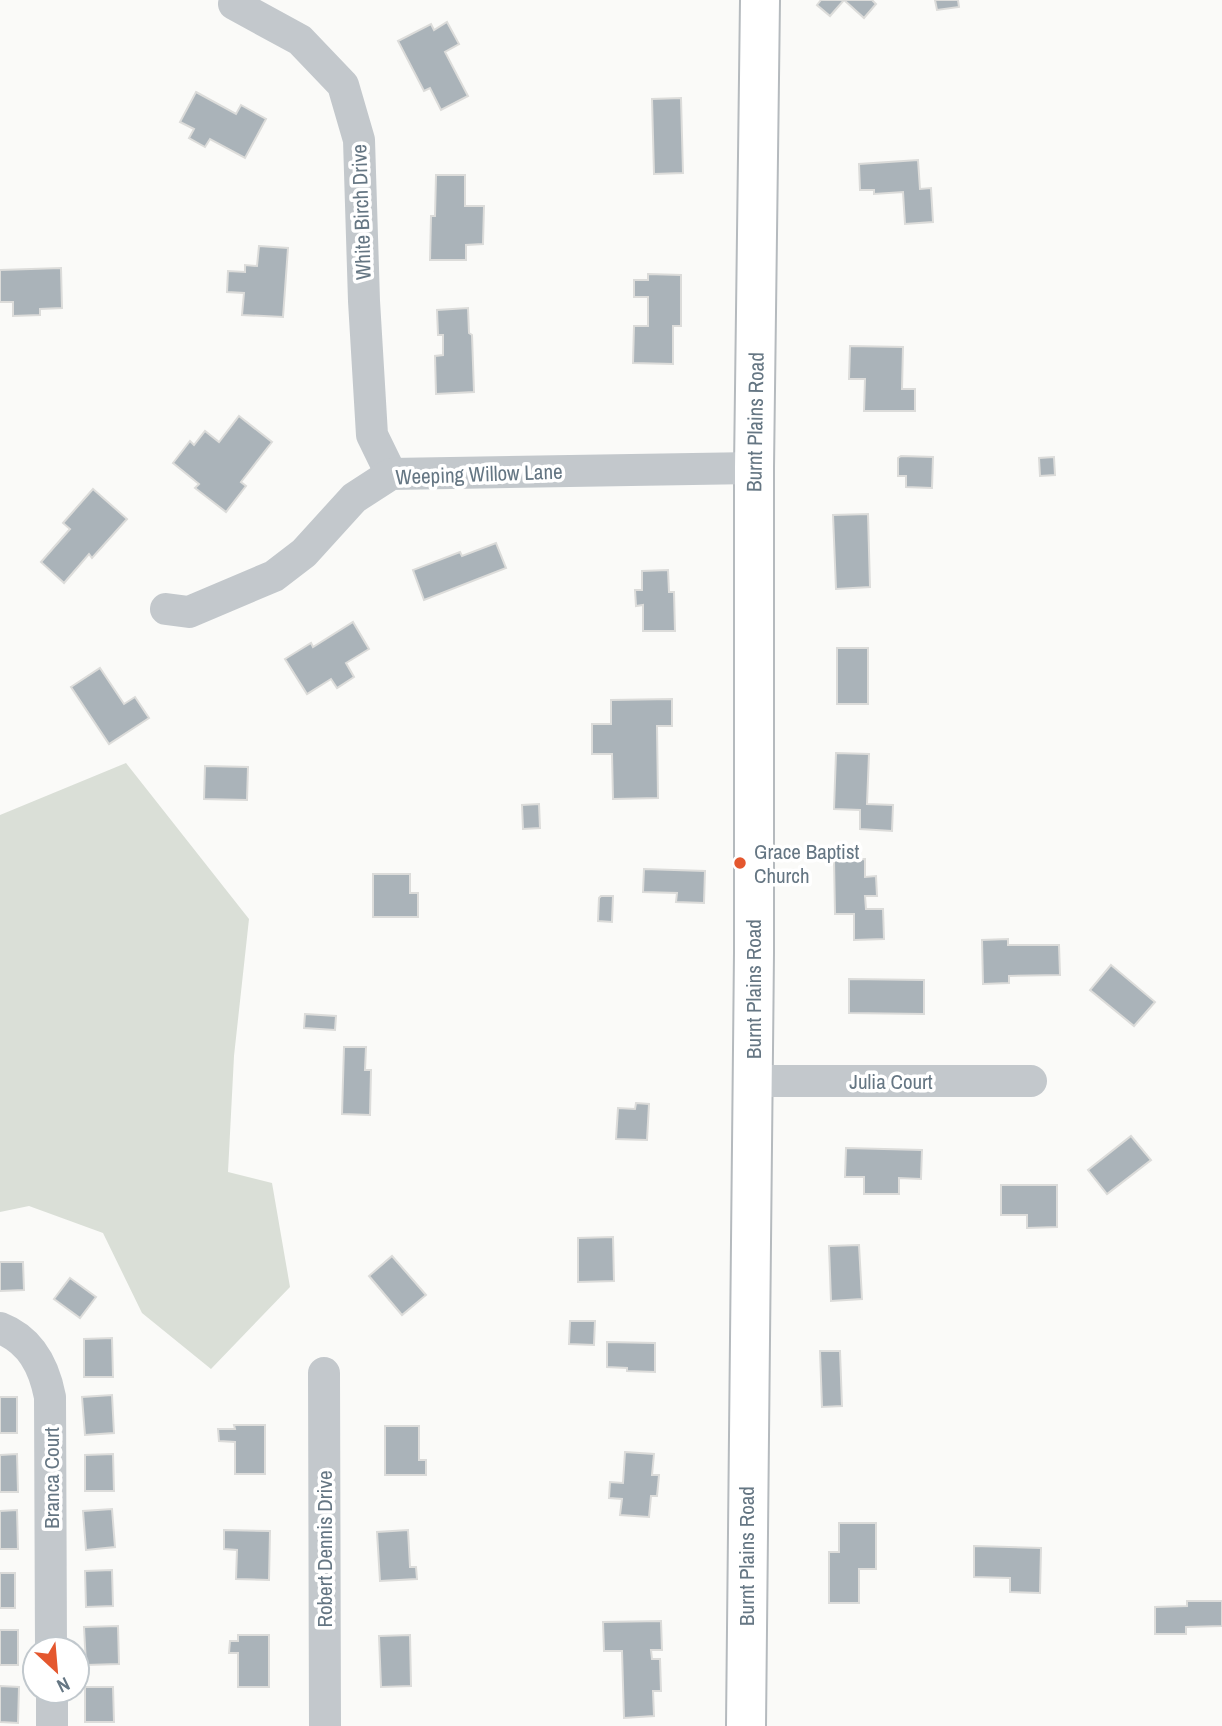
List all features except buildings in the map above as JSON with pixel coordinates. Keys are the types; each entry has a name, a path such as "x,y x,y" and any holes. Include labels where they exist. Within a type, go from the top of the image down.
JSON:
{"main road":[{"name":"Burnt Plains Road","path":"746,1726 754,468 760,0"}],"street":[{"name":"White Birch Drive","path":"234,4 300,40 343,85 359,140 372,435 391,474"},
{"name":"Weeping Willow Lane","path":"166,609 189,612 274,576 304,553 354,498 391,474 754,468"},
{"name":"Julia Court","path":"752,1081 1031,1081"},
{"name":"Branca Court","path":"0,1328 13,1333 27,1345 47,1378 50,1397 51,1635"},
{"name":"Robert Dennis Drive","path":"324,1373 325,1726"},
{"path":"52,1705 52,1726"}],"shaded area":[{"path":"126,763 249,919 234,1056 228,1172 272,1183 290,1287 211,1369 142,1313 103,1233 29,1206 0,1212 0,815"}],"place":[{"name":"Grace Baptist Church","path":"740,863"}]}
